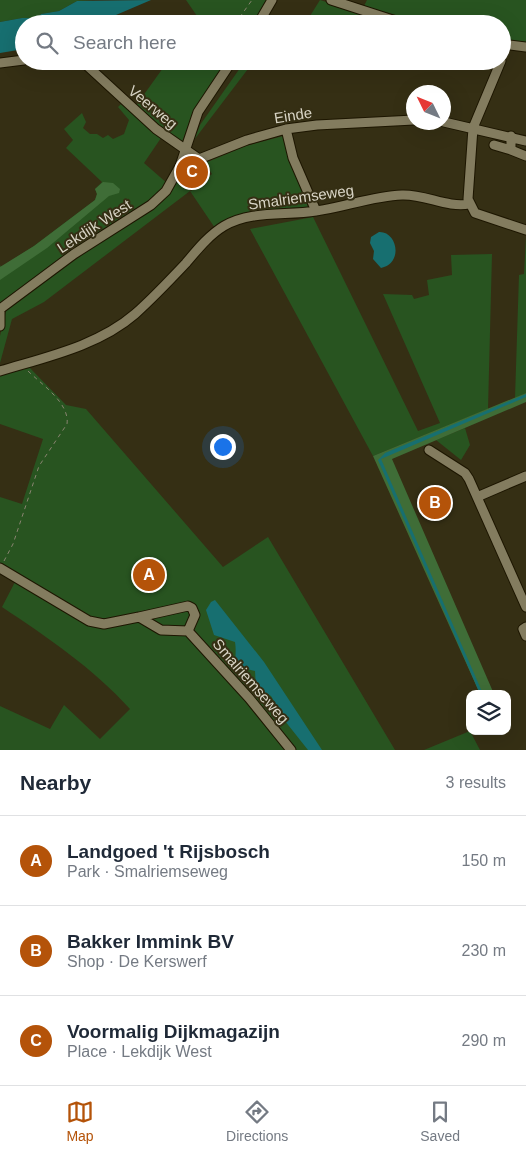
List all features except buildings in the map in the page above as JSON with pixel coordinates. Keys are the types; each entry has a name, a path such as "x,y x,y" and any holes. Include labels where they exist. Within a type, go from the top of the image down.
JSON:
{"street":[{"path":"263,15 272,0"},
{"path":"331,0 378,15"},
{"path":"511,45 526,47"},
{"path":"0,63 15,61"},
{"name":"Veerweg","path":"91,70 132,109 185,151"},
{"name":"Lekdijk West","path":"0,310 74,254 158,198 174,180 198,112 226,70"},
{"path":"497,70 473,128 469,204 475,213 526,230"},
{"name":"Einde","path":"185,151 196,159 207,158 247,140 286,129 317,125 406,120"},
{"path":"451,123 526,141"},
{"path":"286,129 293,158 316,211"},
{"path":"511,136 511,150"},
{"path":"494,145 526,156"},
{"name":"Smalriemseweg","path":"0,371 84,344 117,328 135,314 206,240 224,226 244,218 316,211 403,195 429,198 455,205 469,204"},
{"path":"0,310 0,326"},
{"path":"429,450 465,473 526,607"},
{"path":"477,497 526,476"},
{"path":"0,568 89,621 104,624 190,606 195,615 188,631 161,630 139,618"},
{"path":"153,625 156,614"},
{"path":"526,627 523,628 526,636"},
{"name":"Smalriemseweg","path":"188,631 237,684 291,750"}],"path":[{"path":"241,15 252,0"},
{"path":"0,568 13,544 39,466 67,424 68,418 63,406 24,364"}],"green space":[{"path":"0,0 94,0 77,1 59,11 40,15 15,15 15,19 0,22"},
{"path":"186,0 269,0 259,15 196,15"},
{"path":"320,0 366,15 311,15"},
{"path":"367,0 526,0 526,43 511,42 511,15 396,15 364,6"},
{"path":"162,70 222,70 192,114 182,142 178,142 135,107"},
{"path":"239,70 247,70 194,140 200,125"},
{"path":"121,104 161,138 144,163 168,184 153,198 0,306 0,265 1,267 34,246 95,200 97,194 95,189 102,182 66,148 73,140 64,129 82,113 86,122 83,128 90,134 97,134 103,138 108,135 113,139 124,134 129,120 118,107"},
{"path":"283,136 308,207 260,211 238,217 215,228 190,191 44,302 12,319 0,363 0,336 7,307 74,258 161,200 175,185 177,177 191,191 212,174 205,163 246,146"},
{"path":"103,182 113,183 120,189 119,193 109,196 47,248 0,280 0,267 34,246 95,200 97,194 95,189"},
{"path":"313,217 418,431 440,423 383,294 412,295 414,299 429,295 427,280 452,275 451,255 492,254 488,409 373,456 250,229"},
{"path":"526,237 526,393 515,398 519,275 524,274"},
{"path":"29,367 66,405 86,409 223,567 268,537 395,750 0,750 0,706 50,729 64,705 100,739 130,709 85,667 53,642 2,607 16,580 0,571 0,497 22,504 43,439 0,424 0,376"},
{"path":"526,393 526,402 392,459 492,690 478,690 373,456"},
{"path":"465,428 470,445 461,460 436,440"},
{"path":"466,733 466,735 472,735 480,750 424,750"}],"water":[{"path":"151,0 116,15 40,15 59,11 77,1"},
{"path":"15,19 15,50 0,53 0,22"},
{"path":"379,232 390,236 395,248 393,260 381,268 373,259 374,251 370,243 371,237"},
{"path":"526,394 526,397 381,459 481,690 478,690 378,460 385,453"},
{"path":"215,600 264,662 322,750 308,750 285,721 271,696 256,688 255,671 241,667 236,661 235,642 214,635 206,610 211,602"}],"place":[{"name":"Voormalig Dijkmagazijn","path":"192,172"},
{"name":"Bakker Immink BV","path":"435,503"},
{"name":"Landgoed 't Rijsbosch","path":"149,575"}]}
